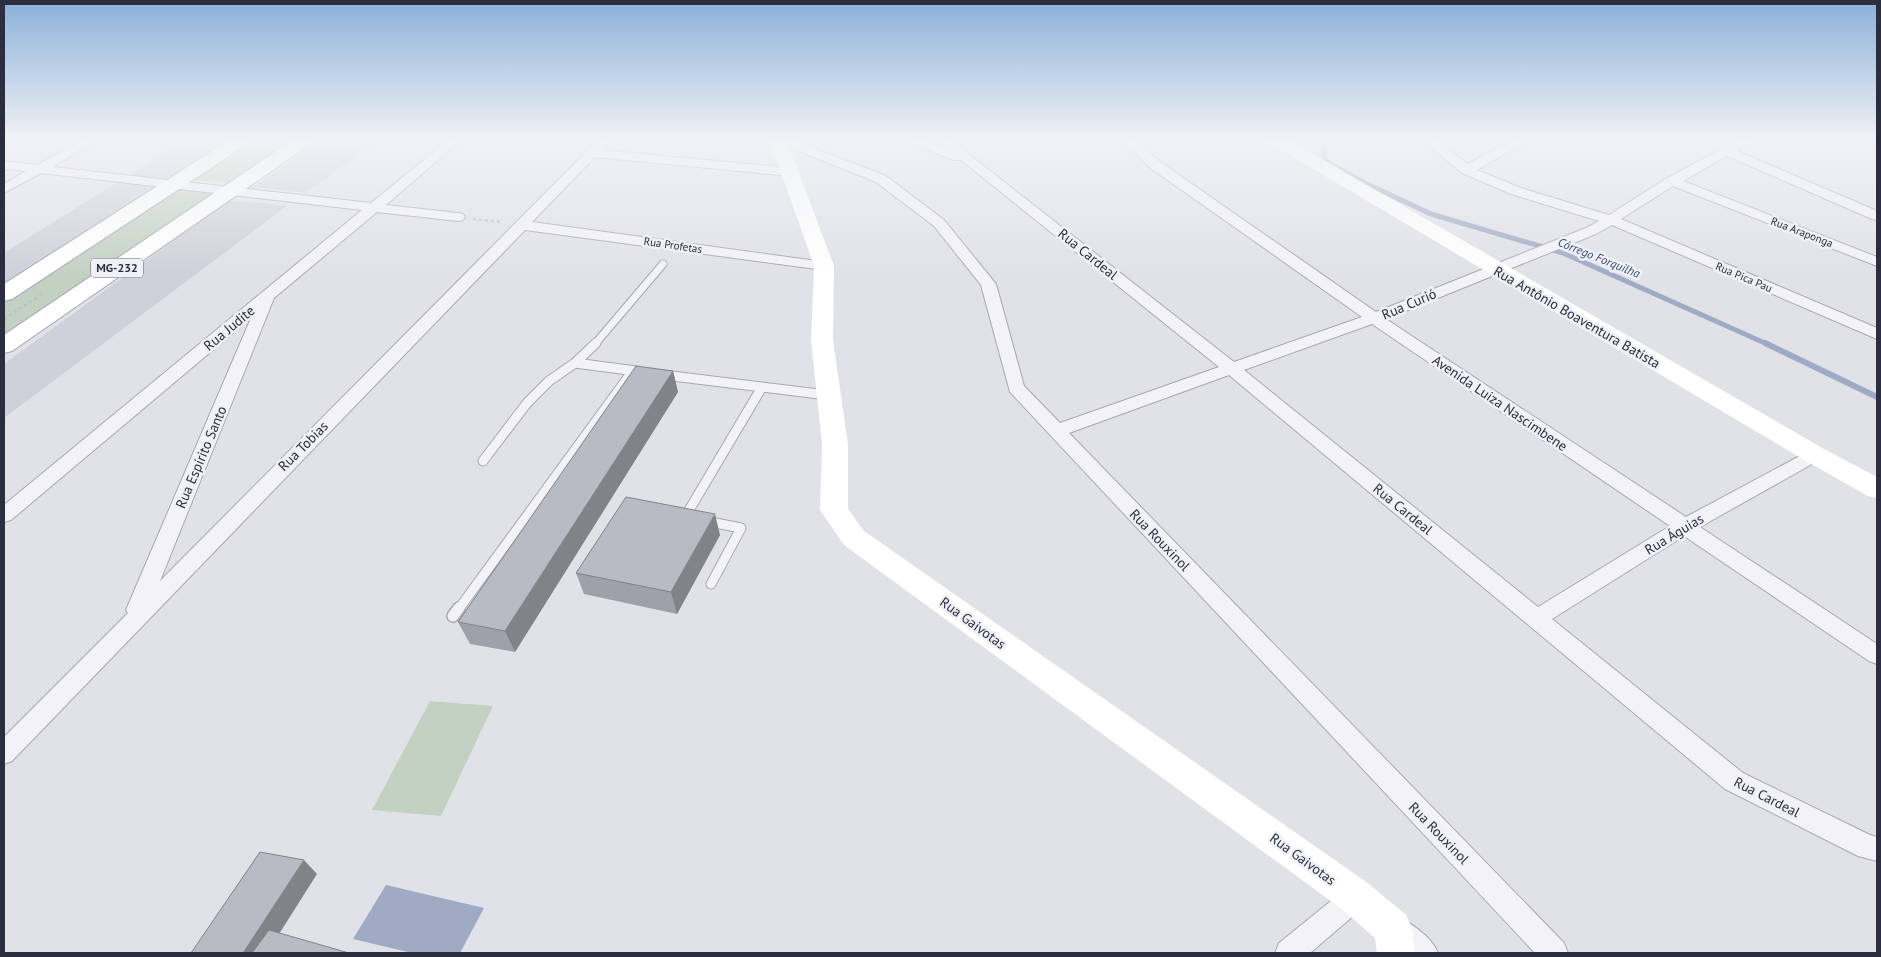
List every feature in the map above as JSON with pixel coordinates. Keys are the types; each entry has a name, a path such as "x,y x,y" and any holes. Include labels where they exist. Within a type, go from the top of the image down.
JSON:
{"main road":[{"name":"MG-232","path":"4,294 171,186"},
{"name":"MG-232","path":"4,346 238,186"}],"street":[{"path":"187,186 458,217"},
{"name":"Rua Judite","path":"4,515 400,186"},
{"name":"Rua Tobias","path":"4,753 133,619 560,186"},
{"name":"Rua Gaivotas","path":"796,186 824,266 822,340 835,444 834,510 854,538 1356,897 1412,947"},
{"name":"Rua Rouxinol","path":"888,186 939,222 988,284 1016,388 1554,953"},
{"name":"Rua Cardeal","path":"1003,186 1232,368 1734,781 1867,847 1877,849"},
{"name":"Avenida Luiza Nascimbene","path":"1185,186 1374,318 1877,655"},
{"name":"Rua Antônio Boaventura Batista","path":"1356,186 1815,455 1877,489"},
{"name":"Rua Pica Pau","path":"1504,186 1611,220 1877,334"},
{"name":"Rua Curió","path":"1056,431 1374,318 1521,259 1611,220 1665,186"},
{"name":"Rua Araponga","path":"1684,186 1877,262"},
{"path":"1806,186 1877,216"},
{"name":"Rua Profetas","path":"521,225 824,266"},
{"name":"Rua Espírito Santo","path":"133,619 268,295"},
{"name":"Rua Águias","path":"1536,619 1685,526 1815,455"},
{"path":"1289,953 1356,897"}],"lane":[{"path":"483,461 527,403 597,342 663,264"},
{"path":"453,616 637,371 575,363"},
{"path":"651,373 829,395"},
{"path":"711,584 741,528 684,516 762,387"}],"path":[{"path":"458,217 521,225"}],"shaded area":[{"path":"112,186 161,186 4,287 4,253"},
{"path":"255,186 315,186 305,193 253,187"},
{"path":"229,200 287,206 4,418 4,364"}],"green space":[{"path":"173,189 219,192 4,340 4,300"},
{"path":"430,701 493,706 441,816 372,810"}],"water":[{"path":"386,885 484,908 460,953 412,953 353,939"}],"building":[{"path":"636,366 673,371 505,631 458,622"},
{"path":"626,497 715,514 671,592 576,573"},
{"path":"260,852 304,860 243,953 191,953"},
{"path":"269,930 349,953 252,953"}],"waterway":[{"name":"Córrego Forquilha","path":"1371,186 1431,214 1563,253 1767,344"},
{"name":"Córrego Forquilha","path":"1765,343 1877,397"}]}
